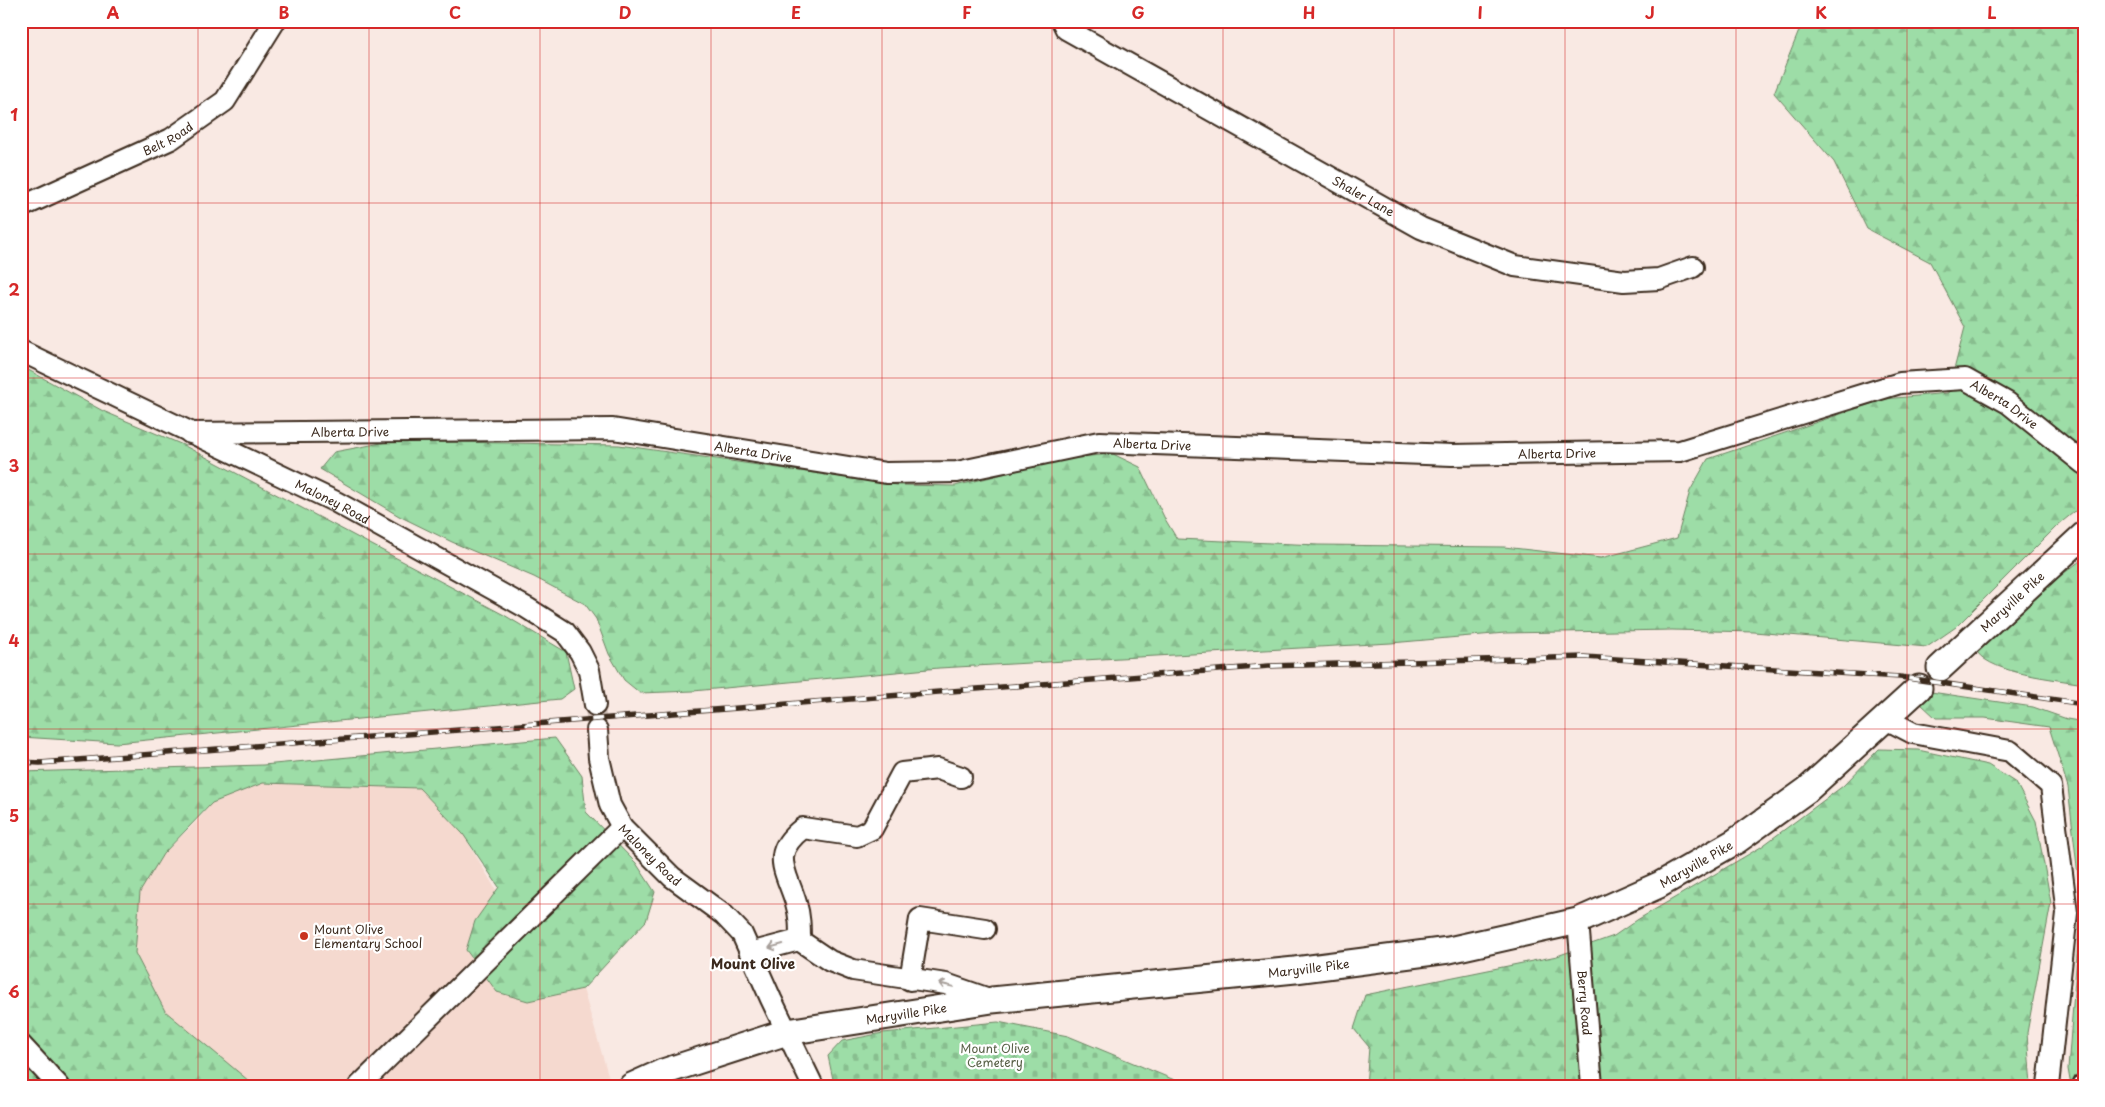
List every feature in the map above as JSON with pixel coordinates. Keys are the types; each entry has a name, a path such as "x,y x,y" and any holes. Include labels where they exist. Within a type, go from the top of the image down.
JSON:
{"main road":[{"name":"Maryville Pike","path":"1940,668 2084,536"},
{"name":"Maryville Pike","path":"632,1086 663,1072 787,1032 992,1000 1295,970 1430,952 1524,935 1578,921 1658,885 1736,841 1807,790 1919,688"}],"street":[{"name":"Belt Road","path":"21,206 172,139 226,102 275,21"},
{"name":"Shaler Lane","path":"1062,21 1066,29 1421,228 1515,266 1624,281 1659,279 1694,266"},
{"name":"Maloney Road","path":"21,351 336,502 528,608 565,632 580,652 589,670 595,705"},
{"name":"Alberta Drive","path":"190,433 613,429 886,473 957,472 1099,442 1452,455 1680,451 1900,383 1965,379 2008,403 2084,464"},
{"path":"1886,719 1913,733 2010,751 2051,786 2066,913 2048,1086"},
{"name":"Maloney Road","path":"597,730 598,758 610,805 622,826 672,877 724,915 742,934 813,1086"},
{"path":"800,941 800,920 782,868 782,854 792,836 803,828 857,836 872,829 902,773 938,770 961,777"},
{"path":"359,1086 622,826"},
{"path":"910,980 920,919 985,929"},
{"name":"Berry Road","path":"1578,921 1592,1086"},
{"path":"750,953 800,941 830,961 853,970 946,984 992,1000"},
{"path":"21,1045 59,1086"}],"shaded area":[{"name":"Mount Olive Elementary School","path":"263,783 419,788 463,834 499,895 475,921 466,950 497,992 528,1001 583,989 609,1078 588,1086 255,1086 165,1011 135,953 140,892 163,854 196,822 212,803"}],"green space":[{"path":"1803,21 2084,22 2084,504 2058,525 1956,627 1927,647 1754,632 1672,630 1505,633 1391,643 939,668 693,691 640,693 624,680 609,654 596,619 585,604 534,577 452,542 399,516 320,469 334,452 392,441 619,445 897,485 955,486 1067,458 1113,454 1140,467 1165,519 1177,539 1318,545 1504,547 1601,558 1677,538 1690,491 1708,459 1885,399 1948,393 1965,327 1930,262 1867,229 1834,162 1774,93"},
{"path":"21,366 103,411 183,445 504,615 566,652 574,689 560,699 117,743 21,737"},
{"path":"2084,558 2084,684 2026,674 1997,666 1977,652 2055,580"},
{"path":"1931,692 2033,707 2067,719 2084,722 2084,1086 2071,1086 2068,1069 2081,902 2068,787 2049,727 1985,718 1936,718 1921,704"},
{"path":"555,738 582,776 586,812 636,863 655,892 646,921 583,989 528,1001 497,992 466,950 475,921 499,887 463,834 419,788 263,783 212,803 163,854 140,892 135,953 165,1011 255,1086 21,1086 21,772 263,765"},
{"path":"1879,749 1918,750 1988,765 2016,783 2036,821 2051,903 2027,1033 2031,1086 1366,1086 1369,1047 1354,1029 1365,995 1557,956 1614,936 1637,920 1761,847 1843,786"},
{"name":"Mount Olive Cemetery","path":"998,1022 1068,1036 1189,1086 834,1084 828,1056 842,1041 883,1033"}],"tunnel":[{"path":"595,705 597,730"}],"railway":[{"path":"21,762 40,763 1269,666 1584,657 1900,677 2084,704"}],"place":[{"name":"Mount Olive Elementary School","path":"304,936"}],"district":[{"name":"Mount Olive","path":"753,963"}]}
